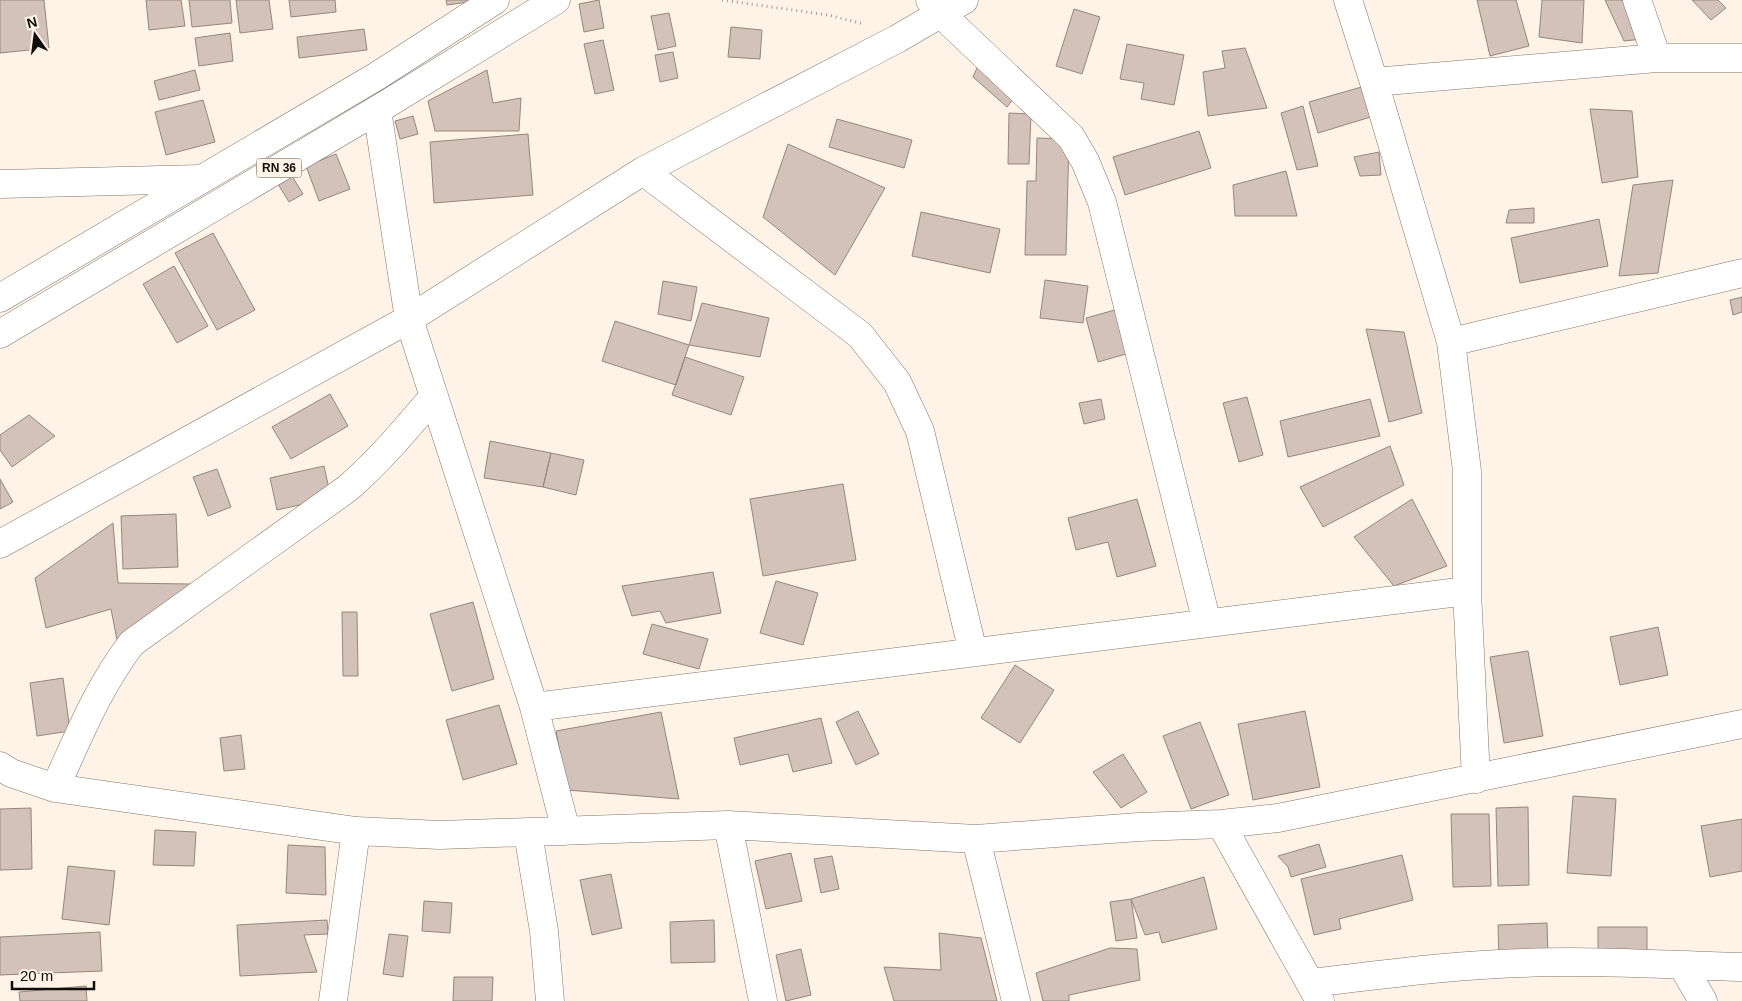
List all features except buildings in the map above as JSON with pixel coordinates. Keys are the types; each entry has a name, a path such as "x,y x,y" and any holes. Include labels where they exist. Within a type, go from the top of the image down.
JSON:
{"street":[{"name":"RN 36","path":"0,298 377,76 495,0"},
{"name":"RN 36","path":"0,334 377,110 556,0"},
{"path":"0,544 409,319 643,171 897,39 936,7 964,0"},
{"path":"1348,0 1451,342 1466,471 1467,591 1476,779"},
{"path":"1637,0 1657,58"},
{"path":"936,7 1071,137 1085,160 1102,202 1207,623"},
{"path":"1374,82 1657,58 1742,58"},
{"path":"377,110 409,319 534,707 566,831"},
{"path":"643,171 860,335 897,382 920,431 973,652"},
{"path":"0,184 201,179"},
{"path":"1451,342 1742,273"},
{"path":"55,788 104,684 132,643 348,488 392,446 434,396"},
{"path":"534,707 1467,591"},
{"path":"0,766 11,773 55,788 356,831 440,834 528,833 728,826 976,839 1139,827 1222,824 1278,818 1742,724"},
{"path":"1222,824 1315,992 1438,969 1520,963 1579,962 1742,967"},
{"path":"728,826 763,1001"},
{"path":"333,1001 356,831"},
{"path":"528,833 544,931 550,1001"},
{"path":"976,839 1016,1001"},
{"path":"1682,965 1702,1001"}],"path":[{"path":"722,0 848,19 897,39"}]}
